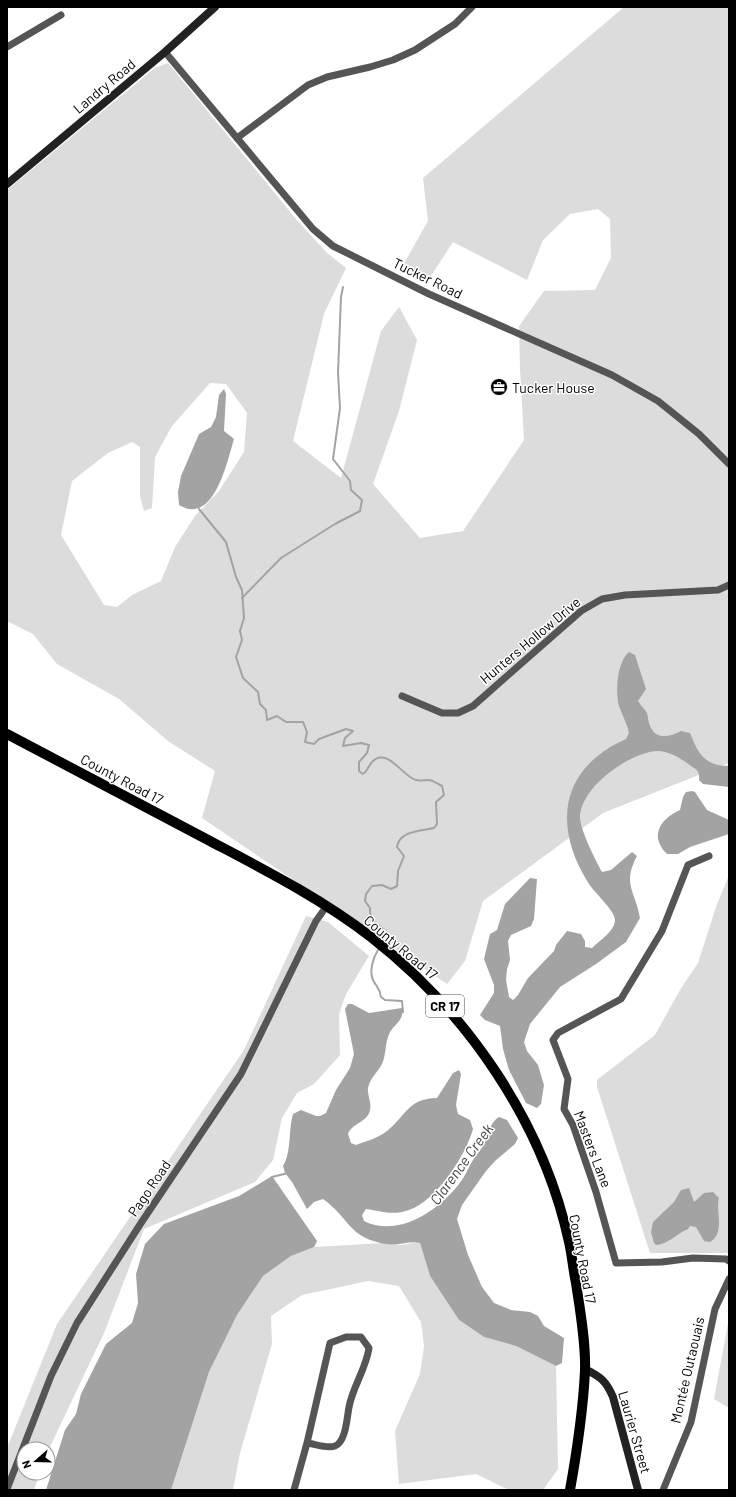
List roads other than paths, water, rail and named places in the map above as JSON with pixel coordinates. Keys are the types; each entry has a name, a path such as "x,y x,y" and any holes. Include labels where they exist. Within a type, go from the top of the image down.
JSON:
{"main road":[{"name":"Landry Road","path":"7,184 165,52 215,7"},
{"name":"County Road 17","path":"7,734 263,869 326,907 369,935 400,961 430,989 457,1019 502,1082 537,1146 550,1179 568,1240 579,1305 585,1369 579,1442 570,1490"},
{"name":"Laurier Street","path":"585,1369 601,1377 608,1385 613,1398 638,1490"}],"street":[{"path":"237,138 308,85 327,77 393,60 415,50 454,24 472,7"},
{"path":"7,48 62,15"},
{"name":"Tucker Road","path":"165,52 313,229 333,246 429,294 612,375 658,401 699,434 729,464"},
{"name":"Hunters Hollow Drive","path":"402,696 442,713 458,713 473,706 581,611 602,599 625,595 718,590 729,585"},
{"name":"Masters Lane","path":"709,856 688,865 662,931 621,999 558,1033 553,1040 568,1079 564,1109 573,1126 596,1192 616,1263 662,1262 693,1258 726,1259 729,1261"},
{"name":"Pago Road","path":"7,1490 51,1376 77,1323 140,1223 241,1074 316,921 326,907"},
{"name":"Montée Outaouais","path":"663,1490 690,1422 715,1308 729,1279"},
{"path":"294,1490 307,1443 330,1343 346,1337 361,1337 368,1348 367,1360 359,1375 350,1403 342,1440 336,1446 328,1447 307,1443"}],"waterway":[{"path":"242,598 281,558 335,524 360,511 362,500 351,490 350,481 333,459 340,408 338,373 341,297 343,287"},
{"path":"199,509 226,542 236,577 242,590 244,618 240,631 242,640 236,657 243,678 258,692 260,704 266,710 267,720 277,716 286,722 303,722 307,732 305,742 314,744 319,739 346,729 353,731 345,738 343,746 361,743 369,745 367,753 359,762 359,771 363,774 372,762 378,758 383,758 395,764 411,778 432,781 442,786 444,795 436,802 437,824 434,828 411,833 406,835 399,842 397,847 404,856 398,871 397,886 391,889 382,885 372,886 366,894 365,901 370,908 371,916 377,924 387,932 388,938 385,941"},
{"path":"378,950 372,965 371,973 373,980 381,994 381,997 385,1000 402,1001 403,1012"},
{"name":"Clarence Creek","path":"272,1177 288,1173"}],"place":[{"name":"Tucker House","path":"499,387"}]}
